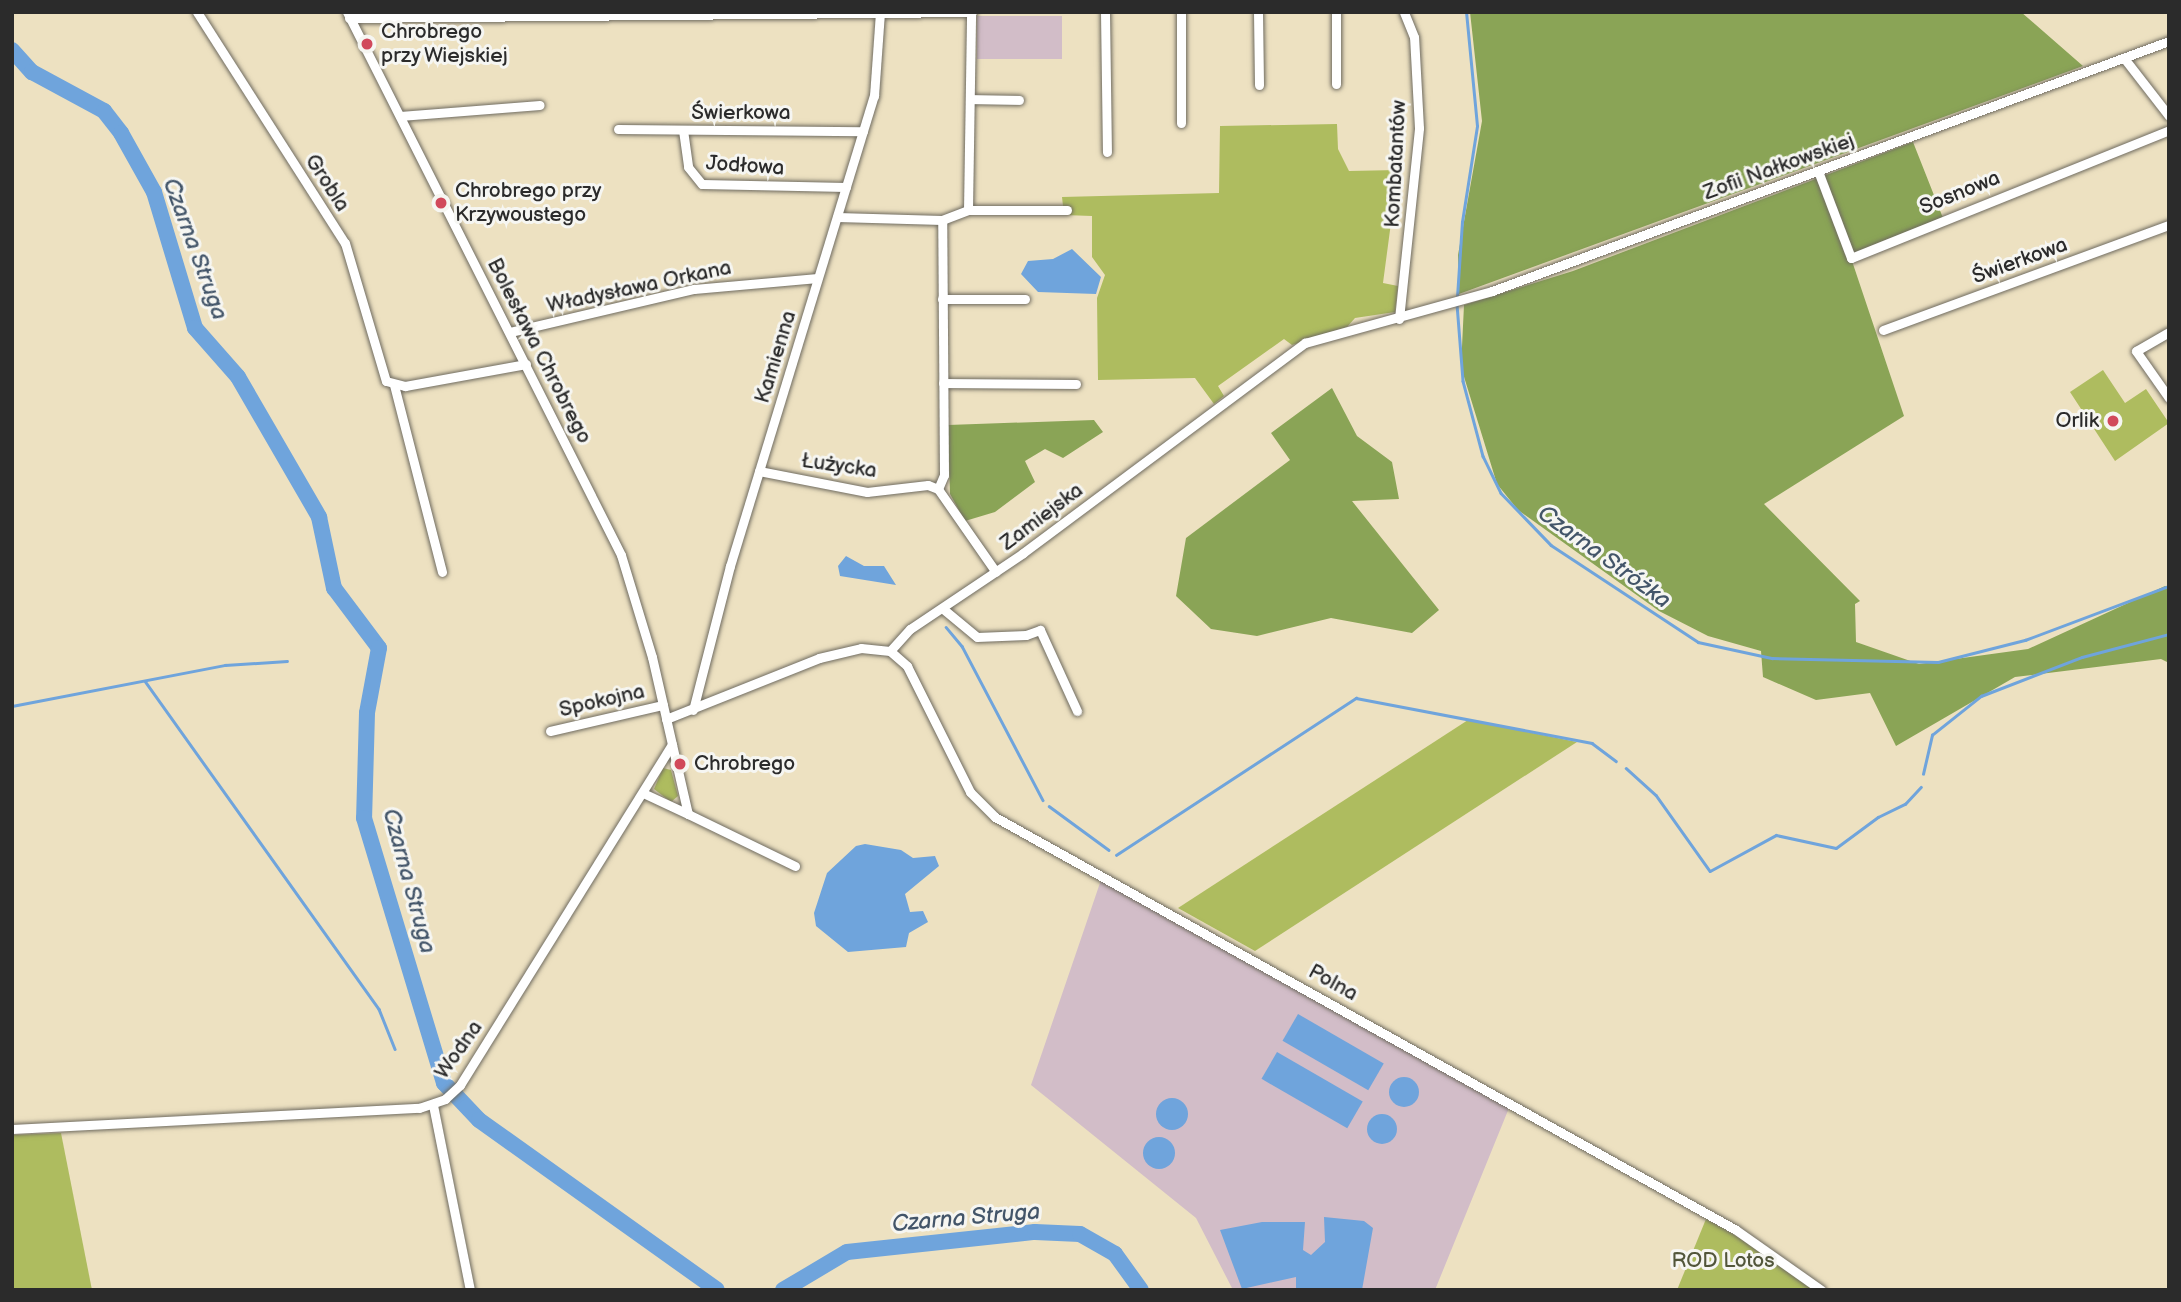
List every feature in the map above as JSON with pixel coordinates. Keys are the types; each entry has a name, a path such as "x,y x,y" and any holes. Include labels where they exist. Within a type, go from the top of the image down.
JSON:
{"street":[{"name":"Grobla","path":"198,12 345,243 386,381 394,385 442,572"},
{"path":"348,15 971,12 968,210"},
{"path":"1105,12 1107,152"},
{"path":"1181,12 1181,123"},
{"path":"1258,12 1259,85"},
{"path":"1336,12 1336,84"},
{"name":"Kombatantów","path":"1399,319 1419,140 1413,37 1404,12"},
{"name":"Kamienna","path":"693,710 759,471 878,76 880,13"},
{"name":"Bolesława Chrobrego","path":"348,15 621,555 638,602 666,719"},
{"name":"Zofii Nałkowskiej","path":"1399,319 1457,302 2169,41"},
{"path":"2124,58 2169,117"},
{"path":"970,99 1019,100"},
{"path":"400,116 540,105"},
{"name":"Świerkowa","path":"618,129 863,131"},
{"name":"Jodłowa","path":"683,130 688,167 702,184 846,187"},
{"name":"Sosnowa","path":"1818,171 1851,258 2169,130"},
{"path":"837,217 942,220 968,210 1067,209"},
{"path":"942,220 944,475 938,489 996,572"},
{"name":"Świerkowa","path":"1883,330 2169,225"},
{"name":"Władysława Orkana","path":"510,332 694,289 818,278"},
{"path":"942,299 1025,299"},
{"name":"Zamiejska","path":"890,651 910,629 996,572 1293,349 1317,338 1399,319"},
{"path":"2169,332 2136,351 2169,398"},
{"path":"394,385 526,364"},
{"path":"943,383 1076,384"},
{"name":"Łużycka","path":"759,471 867,492 928,485 938,489"},
{"path":"942,608 977,636 1026,635 1040,630 1077,711"},
{"path":"688,814 666,719 819,658 869,647 890,651"},
{"name":"Polna","path":"890,651 907,666 970,792 995,817 1736,1230 1821,1290"},
{"name":"Spokojna","path":"550,731 663,705"},
{"name":"Wodna","path":"12,1129 433,1105 445,1099 460,1085 672,745"},
{"path":"643,793 795,866"},
{"path":"433,1105 470,1290"}],"shaded area":[{"path":"977,16 1062,16 1062,59 977,59"},
{"path":"1101,880 1509,1108 1435,1290 1233,1290 1196,1218 1031,1085"}],"green space":[{"path":"1470,12 2021,12 2083,66 1459,294 1458,255 1482,121"},
{"path":"1337,124 1338,149 1349,171 1398,170 1383,283 1398,286 1395,312 1355,318 1347,327 1292,345 1284,339 1218,386 1224,396 1214,404 1195,378 1098,380 1097,298 1105,275 1092,257 1092,216 1064,215 1062,197 1219,193 1220,126"},
{"path":"1913,142 1943,218 1851,258 1904,416 1764,504 1860,601 1855,604 1856,642 1919,664 2028,649 2165,586 2169,587 2169,663 2161,659 2015,677 1896,746 1870,693 1816,700 1763,677 1761,651 1708,636 1659,611 1518,510 1497,484 1461,367 1464,305 1573,271"},
{"name":"Orlik","path":"2103,370 2125,403 2146,389 2169,423 2115,461 2070,392"},
{"path":"1332,388 1357,436 1392,462 1399,499 1352,501 1439,610 1412,633 1331,618 1257,636 1211,629 1176,596 1186,538 1290,460 1271,433"},
{"path":"1094,420 1103,432 1063,458 1045,449 1025,461 1035,482 995,512 965,521 950,494 948,425"},
{"path":"1468,720 1577,742 1255,951 1178,908"},
{"path":"663,768 671,770 678,796 671,802 654,789"},
{"path":"61,1133 92,1290 12,1290 12,1135"},
{"name":"ROD Lotos","path":"1706,1219 1772,1256 1816,1290 1677,1290"}],"water":[{"path":"1072,249 1101,277 1096,294 1038,292 1021,274 1028,261 1053,259"},
{"path":"846,556 864,566 884,566 896,585 840,576 838,566"},
{"path":"865,844 901,850 913,858 935,856 939,866 905,894 910,912 923,911 928,922 909,933 906,947 848,952 816,926 814,913 827,873 856,846"},
{"path":"1298,1014 1384,1064 1368,1090 1282,1041"},
{"path":"1277,1052 1363,1102 1347,1128 1262,1079"},
{"path":"1404,1077 1414,1082 1419,1092 1414,1102 1404,1107 1394,1102 1389,1092 1394,1082"},
{"path":"1172,1098 1183,1103 1188,1114 1183,1125 1172,1130 1161,1125 1156,1114 1161,1103"},
{"path":"1382,1114 1392,1119 1397,1129 1392,1139 1382,1144 1372,1139 1367,1129 1372,1119"},
{"path":"1159,1137 1170,1142 1175,1153 1170,1164 1159,1169 1148,1164 1143,1153 1148,1142"},
{"path":"1324,1217 1364,1221 1373,1228 1362,1290 1296,1290 1296,1277 1242,1289 1220,1230 1262,1222 1305,1222 1303,1250 1311,1255 1325,1242"}],"waterway":[{"name":"Czarna Stróżka","path":"1457,297 1462,222 1477,126 1466,12"},
{"name":"Czarna Struga","path":"12,50 32,72 104,111 121,133 154,192 195,328 238,377 319,517 334,588 379,648 367,713 364,818 444,1083 479,1120 717,1290"},
{"name":"Czarna Stróżka","path":"1457,304 1463,381 1483,456 1501,493 1551,545 1698,642 1772,658 1938,662 2025,640 2169,586"},
{"path":"946,627 962,646 1043,800"},
{"path":"1923,774 1932,735 1981,696 2082,657 2169,634"},
{"path":"12,706 225,665 287,661"},
{"path":"145,681 379,1009 395,1049"},
{"path":"1116,855 1356,698 1592,743 1616,761"},
{"path":"1626,768 1656,795 1710,871 1776,835 1836,848 1878,817 1905,804 1921,787"},
{"path":"1049,806 1109,850"},
{"name":"Czarna Struga","path":"783,1290 847,1252 1035,1232 1080,1234 1115,1254 1141,1290"}],"place":[{"name":"Chrobrego przy Wiejskiej","path":"367,44"},
{"name":"Chrobrego przy Krzywoustego","path":"441,203"},
{"name":"Orlik","path":"2113,421"},
{"name":"Chrobrego","path":"680,764"}]}
